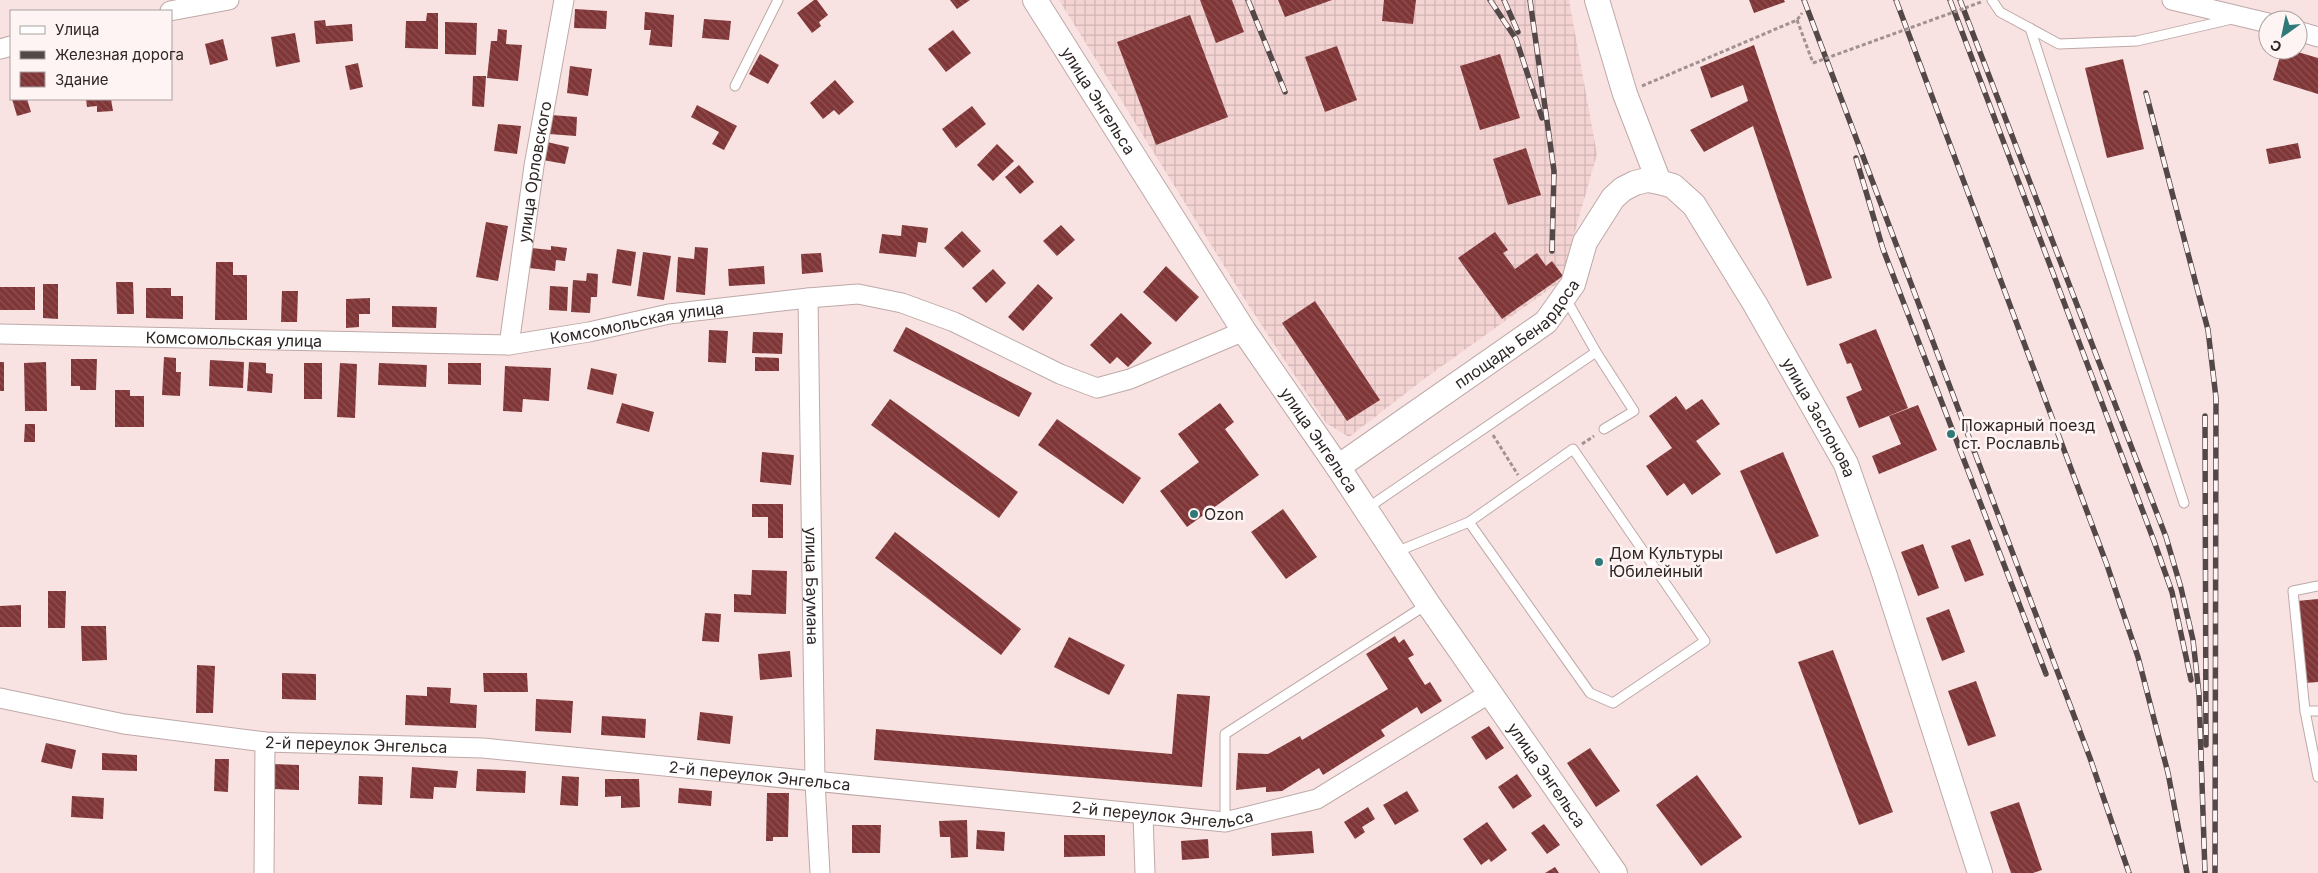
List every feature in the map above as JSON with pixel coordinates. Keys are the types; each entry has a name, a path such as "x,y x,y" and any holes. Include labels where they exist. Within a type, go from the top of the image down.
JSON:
{"street":[{"path":"172,11 229,0"},
{"name":"улица Орловского","path":"509,345 534,166 564,0"},
{"name":"улица Энгельса","path":"1035,0 1244,331 1338,467 1428,604 1615,873"},
{"path":"1598,0 1625,94 1659,182"},
{"path":"2172,0 2258,21"},
{"name":"площадь Бенардоса","path":"1338,467 1546,322 1565,298 1573,284 1585,242 1614,198 1623,189 1635,183 1647,180 1659,182"},
{"name":"улица Заслонова","path":"1659,182 1673,186 1694,206 1755,304 1846,464 1884,573 1980,873"},
{"name":"Комсомольская улица","path":"0,334 132,335 509,345 589,332 669,314 858,294 902,303 954,322 1060,374 1097,388 1130,379 1244,331"},
{"name":"улица Баумана","path":"808,298 814,782 820,873"},
{"name":"2-й переулок Энгельса","path":"0,698 124,724 265,742 483,748 1225,822 1317,799 1490,692"},
{"path":"264,873 265,742"},
{"path":"1142,814 1145,873"}],"lane":[{"path":"734,86 778,0"},
{"path":"1992,0 2000,12 2058,44 2138,41 2243,17"},
{"path":"2030,28 2184,502"},
{"path":"1565,298 1596,352 1634,411 1604,429"},
{"path":"1366,509 1596,352"},
{"path":"1394,553 1469,522 1573,449 1705,641 1613,703 1590,693 1469,522"},
{"path":"2318,586 2293,590 2304,711 2318,777"},
{"path":"1225,822 1225,734 1428,604"},
{"path":"2304,711 2318,711"}],"path":[{"path":"1797,20 1813,63 1986,0"},
{"path":"1625,94 1797,20 1802,14"},
{"path":"1488,426 1523,484"},
{"path":"1573,449 1604,429"}],"shaded area":[{"path":"1059,0 1569,0 1597,154 1561,281 1424,379 1349,437 1326,423 1249,306"}],"building":[{"path":"814,0 817,0 828,15 819,22 821,26 812,33 797,13"},
{"path":"950,0 970,0 957,9"},
{"path":"1200,0 1232,0 1244,32 1216,43"},
{"path":"1278,0 1332,0 1285,17"},
{"path":"1384,0 1416,0 1413,24 1382,21"},
{"path":"1749,0 1784,0 1785,2 1754,13"},
{"path":"575,9 607,11 606,29 574,28"},
{"path":"645,12 674,15 672,47 649,45 651,30 644,30"},
{"path":"427,13 438,13 438,49 405,48 406,21 426,21"},
{"path":"1190,15 1228,117 1156,145 1117,42"},
{"path":"704,19 731,21 729,40 702,38"},
{"path":"325,20 326,26 352,24 353,41 316,44 314,21"},
{"path":"445,22 477,23 476,55 445,54"},
{"path":"498,29 507,30 506,44 522,45 518,81 487,78 491,41 497,41"},
{"path":"953,30 971,53 946,72 928,49"},
{"path":"295,33 300,62 276,67 271,37"},
{"path":"223,39 228,60 210,65 205,44"},
{"path":"1754,45 1832,278 1807,286 1753,126 1704,152 1690,130 1748,101 1743,85 1711,98 1700,67"},
{"path":"1337,46 1357,100 1325,112 1305,57"},
{"path":"760,54 779,65 768,84 749,74"},
{"path":"1500,54 1520,118 1480,130 1460,66"},
{"path":"2308,55 2318,58 2318,94 2273,80 2279,60 2308,60"},
{"path":"2123,59 2144,149 2107,158 2085,68"},
{"path":"358,63 363,87 350,90 345,66"},
{"path":"570,66 592,69 588,96 567,93"},
{"path":"473,76 486,76 484,107 472,106"},
{"path":"835,80 854,102 839,115 834,110 823,119 810,103"},
{"path":"12,100 27,100 31,112 17,116"},
{"path":"86,100 111,100 113,111 97,112 97,106 87,107"},
{"path":"697,105 737,126 724,150 712,144 719,132 691,117"},
{"path":"972,106 986,124 956,148 942,129"},
{"path":"551,115 577,117 576,136 549,134"},
{"path":"498,124 521,126 517,154 494,151"},
{"path":"547,142 569,147 565,164 543,160"},
{"path":"2298,143 2301,158 2269,164 2266,149"},
{"path":"997,144 1014,161 993,181 977,165"},
{"path":"1526,148 1541,195 1508,205 1493,159"},
{"path":"1019,165 1034,182 1020,194 1005,177"},
{"path":"486,222 508,226 498,281 476,277"},
{"path":"902,225 928,228 926,243 918,242 916,257 879,253 882,234 901,236"},
{"path":"1061,225 1075,240 1057,256 1043,241"},
{"path":"962,231 981,251 963,268 944,248"},
{"path":"1495,232 1508,250 1503,253 1515,269 1537,253 1546,266 1552,261 1563,276 1502,319 1458,258"},
{"path":"551,246 567,248 565,261 556,260 555,271 529,268 531,248 551,250"},
{"path":"695,247 708,248 705,295 676,292 678,257 694,259"},
{"path":"617,249 636,252 631,286 612,283"},
{"path":"643,252 671,256 664,300 637,296"},
{"path":"821,253 823,272 802,274 801,254"},
{"path":"216,262 233,262 233,275 247,275 247,320 215,320"},
{"path":"764,266 765,284 729,286 728,269"},
{"path":"1166,266 1199,297 1176,322 1143,292"},
{"path":"993,269 1006,283 986,303 972,288"},
{"path":"587,273 598,274 597,297 591,297 590,313 571,312 573,280 586,281"},
{"path":"116,282 133,282 134,314 117,314"},
{"path":"43,284 58,284 58,319 43,318"},
{"path":"1038,284 1053,298 1023,331 1008,317"},
{"path":"550,286 568,287 567,311 549,310"},
{"path":"0,287 35,287 35,310 0,310"},
{"path":"146,288 171,288 171,296 183,296 183,319 146,318"},
{"path":"282,291 298,291 297,322 281,322"},
{"path":"370,298 370,314 359,314 359,327 346,328 346,299"},
{"path":"1315,301 1380,400 1347,421 1282,323"},
{"path":"392,306 437,307 436,328 392,327"},
{"path":"1121,313 1152,343 1128,367 1117,357 1110,364 1090,345"},
{"path":"906,327 1032,393 1019,417 893,351"},
{"path":"1876,329 1908,408 1859,428 1846,397 1862,390 1851,363 1847,364 1839,344"},
{"path":"709,330 728,331 726,363 708,362"},
{"path":"753,332 783,333 782,354 752,353"},
{"path":"164,357 176,358 176,372 181,372 180,396 162,395"},
{"path":"755,357 779,358 779,371 755,371"},
{"path":"71,359 97,359 96,390 80,390 80,386 71,386"},
{"path":"210,360 244,362 243,388 209,386"},
{"path":"0,362 4,362 4,391 0,391"},
{"path":"46,362 47,411 25,411 24,363"},
{"path":"249,362 266,363 266,373 273,374 272,393 247,391"},
{"path":"304,363 322,363 322,399 304,399"},
{"path":"340,363 357,364 355,418 337,417"},
{"path":"379,363 427,365 426,387 378,385"},
{"path":"448,363 481,363 481,385 448,384"},
{"path":"505,366 551,368 549,401 523,399 522,412 503,411"},
{"path":"591,368 617,374 613,395 587,389"},
{"path":"115,390 130,390 130,396 144,396 144,427 115,427"},
{"path":"1676,396 1686,410 1702,399 1720,424 1696,441 1721,474 1692,495 1684,483 1667,496 1646,466 1672,448 1649,416"},
{"path":"890,399 1018,492 999,518 871,425"},
{"path":"622,403 654,412 649,432 616,423"},
{"path":"1220,403 1234,422 1225,429 1259,475 1187,527 1160,491 1199,462 1178,434"},
{"path":"1918,405 1937,450 1879,474 1872,456 1901,444 1889,416"},
{"path":"1057,419 1141,478 1123,504 1038,445"},
{"path":"25,424 35,424 35,442 24,442"},
{"path":"762,452 794,455 791,485 760,482"},
{"path":"1783,452 1819,536 1776,554 1740,471"},
{"path":"752,504 783,504 783,538 768,538 768,517 752,517"},
{"path":"1283,509 1317,557 1286,579 1251,532"},
{"path":"895,532 1021,629 1001,655 875,558"},
{"path":"1970,539 1984,575 1965,582 1951,546"},
{"path":"1923,544 1939,588 1918,596 1901,552"},
{"path":"752,570 787,571 786,614 734,612 734,594 751,595"},
{"path":"48,591 66,591 65,628 48,628"},
{"path":"2318,599 2318,682 2305,683 2297,601"},
{"path":"21,605 21,627 0,627 0,606"},
{"path":"1949,609 1965,652 1942,661 1926,618"},
{"path":"705,613 721,614 719,642 702,641"},
{"path":"81,626 106,626 107,660 82,661"},
{"path":"1395,636 1399,643 1404,639 1414,655 1408,658 1425,685 1430,682 1442,701 1421,714 1417,707 1381,730 1385,736 1323,775 1319,768 1282,791 1266,792 1266,787 1236,790 1238,753 1268,754 1300,736 1302,740 1388,689 1366,654"},
{"path":"1069,637 1125,665 1109,695 1054,667"},
{"path":"1833,650 1893,812 1859,825 1798,662"},
{"path":"790,651 792,677 760,680 758,654"},
{"path":"197,665 215,666 213,713 196,713"},
{"path":"282,673 316,674 316,700 282,699"},
{"path":"483,673 527,673 528,692 484,692"},
{"path":"1976,681 1996,736 1968,746 1948,691"},
{"path":"427,687 451,688 450,703 477,705 476,728 405,725 406,695 427,696"},
{"path":"1177,694 1210,696 1202,787 874,760 876,729 1172,754"},
{"path":"536,699 573,701 571,733 535,731"},
{"path":"700,712 733,716 730,744 697,740"},
{"path":"602,716 646,719 645,738 601,735"},
{"path":"1489,726 1504,748 1486,760 1471,737"},
{"path":"46,743 76,750 72,769 41,762"},
{"path":"1590,748 1620,791 1596,807 1567,763"},
{"path":"102,753 137,755 137,771 102,770"},
{"path":"215,759 229,759 228,792 214,791"},
{"path":"273,764 299,765 299,790 273,789"},
{"path":"412,767 458,771 456,788 434,787 433,799 410,798"},
{"path":"477,769 526,771 525,793 476,791"},
{"path":"1517,774 1532,796 1513,809 1498,787"},
{"path":"1697,775 1742,837 1701,866 1656,805"},
{"path":"359,776 383,777 382,805 358,804"},
{"path":"562,776 579,777 578,806 560,805"},
{"path":"605,779 639,779 640,807 621,808 621,796 605,797"},
{"path":"679,788 712,791 711,806 678,803"},
{"path":"1407,791 1419,811 1395,825 1383,805"},
{"path":"767,793 789,793 788,837 773,837 773,841 766,841"},
{"path":"72,796 104,798 103,819 71,817"},
{"path":"2019,802 2042,870 2033,873 2011,873 1990,812"},
{"path":"1368,807 1375,819 1362,827 1365,832 1355,839 1344,822"},
{"path":"967,820 968,857 951,858 950,837 940,837 939,821"},
{"path":"1487,822 1507,850 1491,862 1489,859 1481,865 1463,839"},
{"path":"1544,824 1560,845 1547,854 1531,833"},
{"path":"852,825 881,825 880,853 852,853"},
{"path":"977,830 1005,832 1004,851 976,849"},
{"path":"1312,831 1314,853 1272,856 1271,833"},
{"path":"1064,835 1105,835 1105,856 1064,857"},
{"path":"1208,839 1209,858 1182,860 1181,841"},
{"path":"1555,867 1559,873 1545,873"}],"railway":[{"path":"1248,0 1285,92"},
{"path":"1490,0 1516,39 1542,118"},
{"path":"1504,0 1518,32"},
{"path":"1530,0 1554,171 1552,251"},
{"path":"1804,0 2090,758 2129,873"},
{"path":"1896,0 2107,565 2138,657 2168,773 2187,873"},
{"path":"1950,0 2154,541 2172,592 2191,680"},
{"path":"1960,0 2166,537 2181,588 2193,640 2199,694 2205,873"},
{"path":"2146,93 2208,330 2216,398 2215,873"},
{"path":"1856,158 1883,249 2046,674"},
{"path":"2205,416 2206,745"}],"place":[{"name":"Пожарный поезд ст. Рославль","path":"1951,434"},
{"name":"Ozon","path":"1194,514"},
{"name":"Дом Культуры Юбилейный","path":"1599,562"}]}
